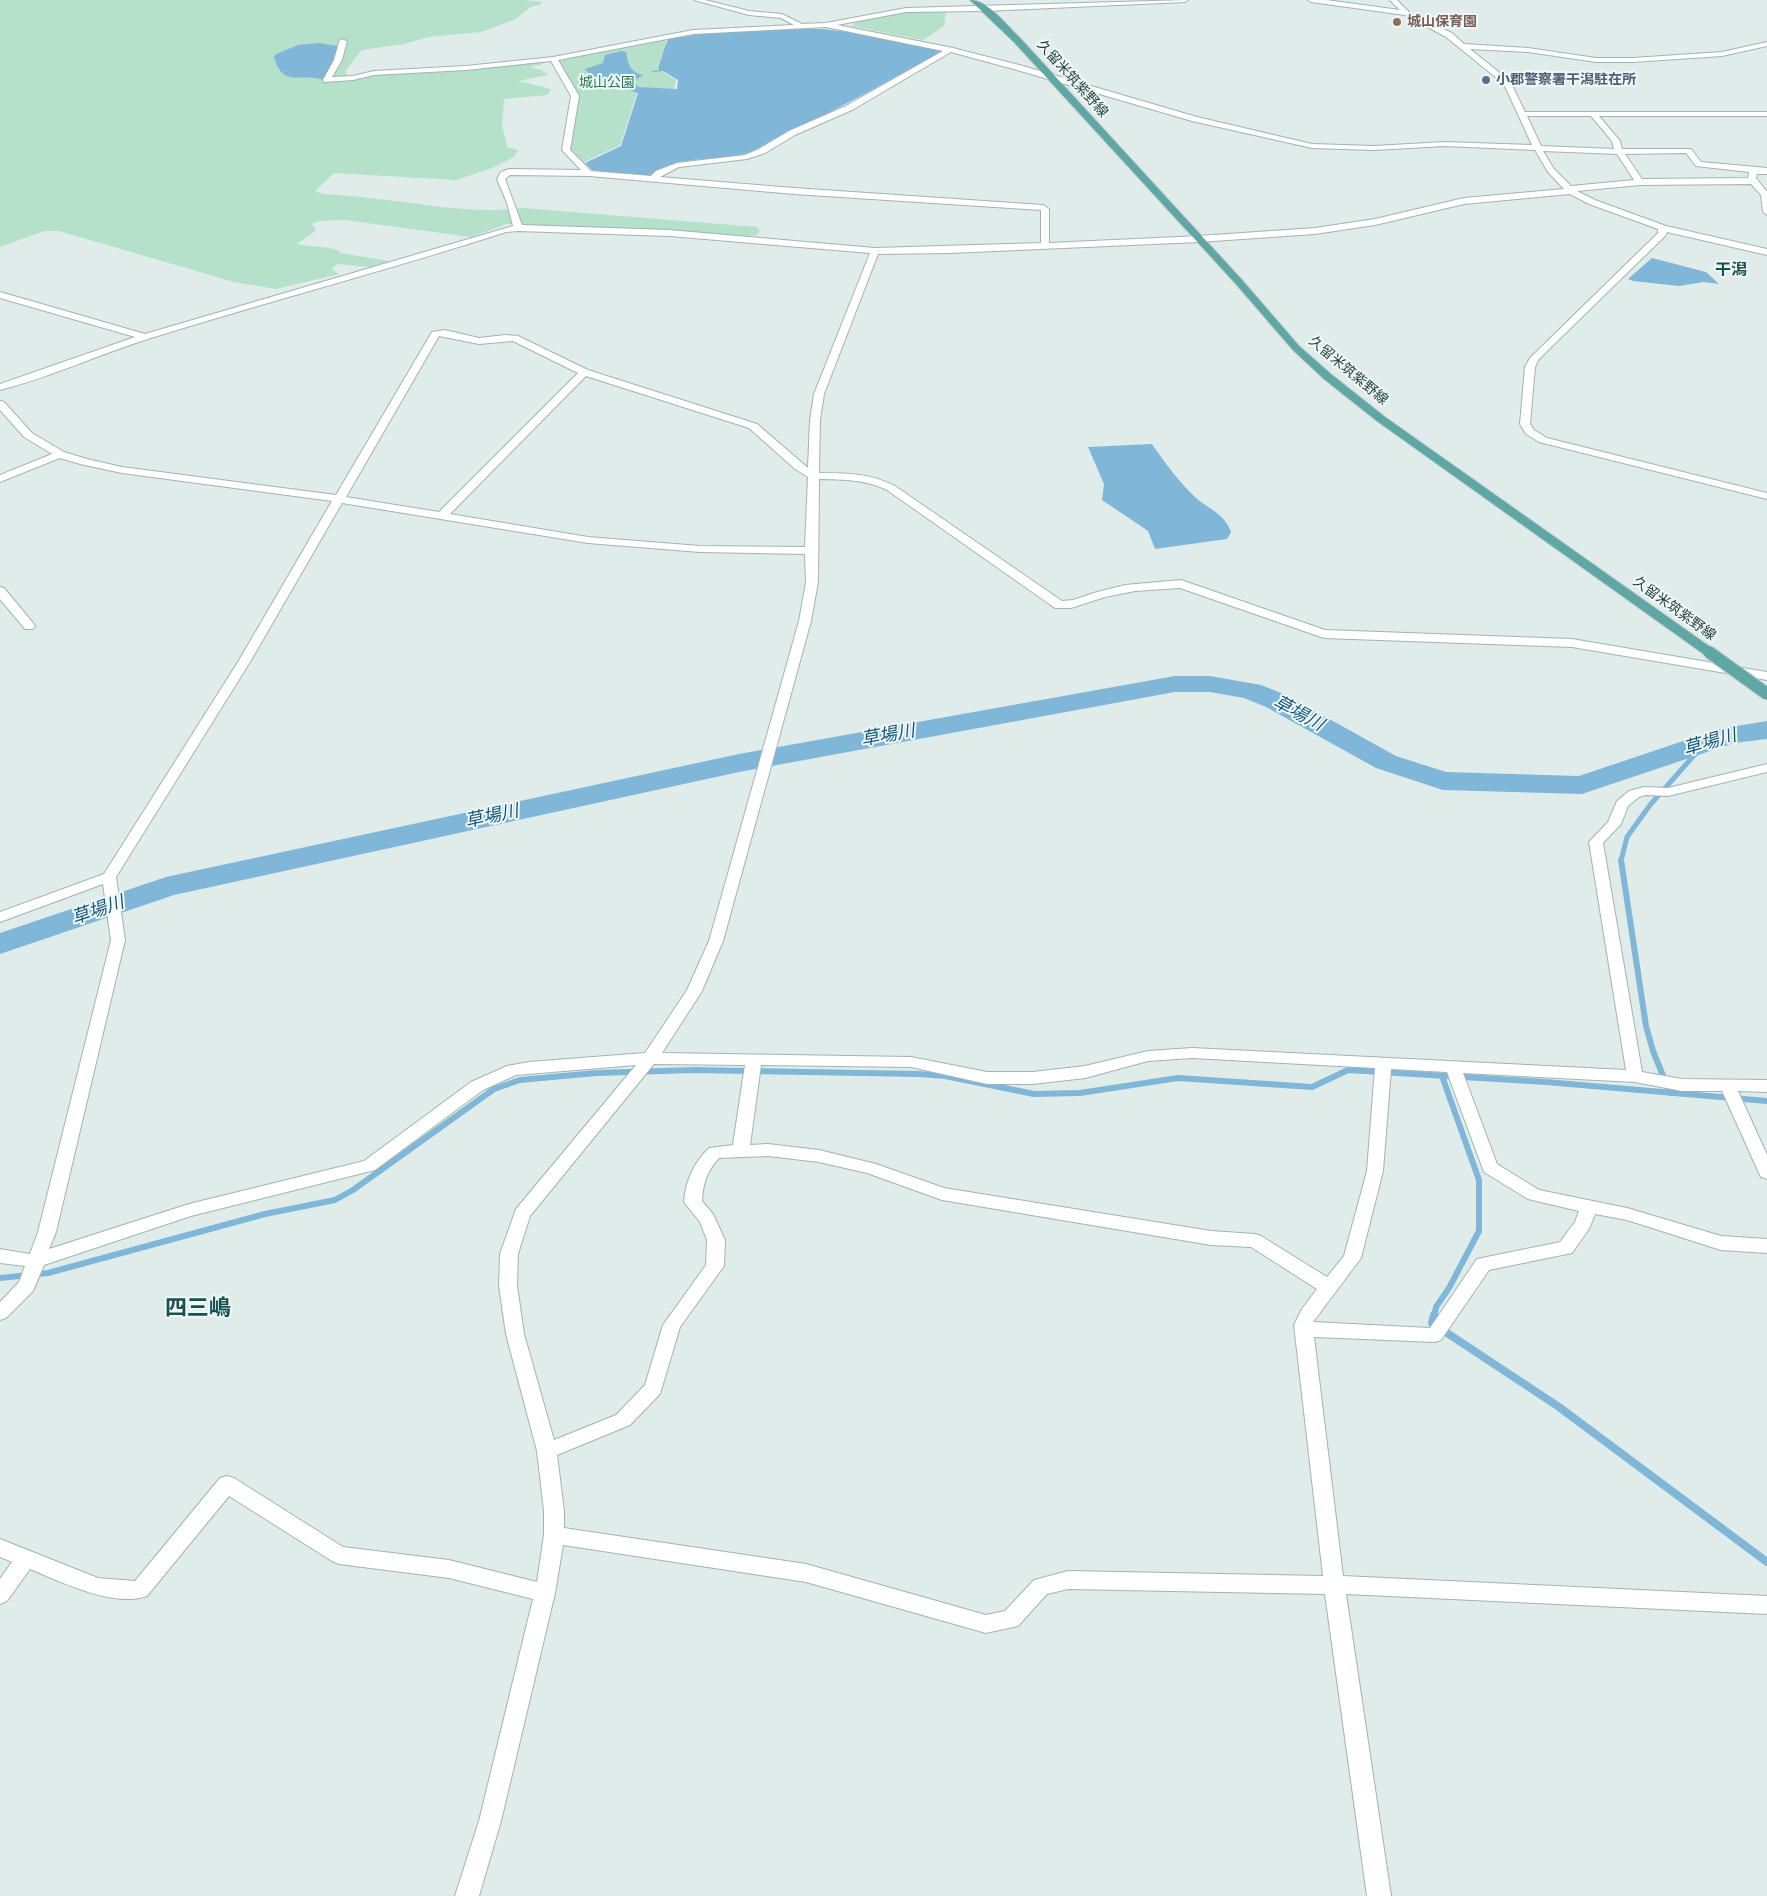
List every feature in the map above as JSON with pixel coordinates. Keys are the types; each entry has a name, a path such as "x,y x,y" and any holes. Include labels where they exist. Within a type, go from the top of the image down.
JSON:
{"main road":[{"name":"久留米筑紫野線","path":"973,0 985,9 1052,79 1296,348 1354,398 1767,694"}],"street":[{"path":"697,0 749,13 782,16 803,25"},
{"path":"342,41 338,60 326,80 353,78 374,73 466,68 553,59 704,31 826,24 906,10 985,9 1185,0"},
{"path":"1311,0 1406,13"},
{"path":"1393,0 1406,13 1436,28 1462,46 1507,83 1538,147 1558,180 1570,190 1662,228 1767,252"},
{"path":"826,24 950,50 1020,68 1052,79 1195,119 1312,146 1390,148 1445,144 1631,152 1688,151 1699,164 1767,171"},
{"path":"1462,46 1540,51 1596,60 1633,60 1722,54 1767,44"},
{"path":"652,179 659,173 677,166 747,157 762,151 792,133 849,108 950,50"},
{"path":"553,59 575,96 566,150 589,173"},
{"path":"1523,114 1767,114"},
{"path":"1594,115 1616,141 1618,150 1640,182"},
{"path":"1754,171 1752,181 1765,196 1767,212"},
{"path":"518,228 517,218 501,178 504,174 509,172 589,173 794,191 1043,208 1046,209 1045,246"},
{"path":"0,387 145,337 277,297 418,258 505,230 518,228 669,233 875,251 930,251 1199,239 1344,228 1454,203 1640,182 1752,181"},
{"path":"1662,228 1662,234 1640,258 1535,358 1530,367 1526,424 1530,432 1543,440 1767,496"},
{"path":"467,1896 490,1821 545,1593 554,1535 554,1511 547,1451 515,1334 508,1286 509,1254 522,1214 650,1058 694,992 716,940 805,621 812,582 811,551 815,420 819,394 875,251"},
{"path":"0,295 145,337"},
{"path":"0,917 109,877 244,662 435,334 447,332 473,341 515,338 584,372 753,426 799,467 813,476 856,477 875,480 891,488 1059,605 1068,606 1106,593 1166,584 1181,584 1324,634 1353,637 1572,643 1767,676"},
{"path":"441,516 584,372"},
{"path":"0,404 28,435 60,454 84,462 122,470 338,499 588,540 700,549 811,551"},
{"path":"0,478 60,454"},
{"path":"0,591 29,626"},
{"path":"1635,1076 1596,842 1614,824 1622,804 1634,794 1644,791 1668,792 1767,768"},
{"path":"0,1313 27,1286 47,1232 118,940 109,877"},
{"path":"0,1256 35,1261 189,1210 368,1166 477,1086 513,1070 650,1058 754,1059 911,1062 987,1078 1033,1078 1084,1072 1148,1056 1192,1053 1635,1076 1682,1085 1767,1086"},
{"path":"741,1150 754,1059"},
{"path":"1379,1896 1334,1585 1303,1325 1308,1314 1352,1258 1374,1171 1384,1062"},
{"path":"1453,1066 1490,1168 1534,1195 1627,1214 1721,1243 1767,1246"},
{"path":"1727,1085 1767,1173"},
{"path":"547,1451 622,1420 653,1389 672,1325 714,1266 716,1240 707,1219 693,1202 694,1181 705,1162 715,1152 768,1150 819,1156 870,1168 942,1194 1212,1238 1255,1241 1330,1288"},
{"path":"1304,1329 1435,1335 1483,1264 1566,1248 1583,1224 1589,1207"},
{"path":"0,1548 97,1587 140,1590 227,1484 339,1555 449,1569 545,1593"},
{"path":"554,1535 806,1573 986,1624 1011,1619 1041,1586 1068,1580 1334,1585 1767,1605"},
{"path":"0,1595 27,1558"}],"green space":[{"path":"0,0 524,0 542,2 540,5 532,6 516,19 481,32 429,37 403,44 362,50 345,71 349,80 375,75 546,61 541,65 529,67 543,70 542,72 548,75 518,81 551,89 547,95 504,99 502,125 507,147 518,150 514,157 492,168 456,180 334,173 315,191 322,194 372,198 448,208 498,210 523,208 757,227 760,230 757,235 748,236 507,224 471,237 345,220 319,221 312,224 316,229 314,232 297,244 333,249 338,250 340,253 390,261 370,267 337,264 331,269 339,274 276,289 234,282 59,231 44,231 0,247","holes":["298,45 324,80 276,54"]},
{"path":"920,10 946,10 944,26 923,40 851,26 874,16"},
{"name":"城山公園","path":"666,38 666,46 657,66 658,69 676,80 674,89 648,88 637,93 620,145 582,163 570,152 575,91 557,60"}],"water":[{"path":"786,29 823,29 856,33 942,51 842,106 748,153 678,162 657,170 648,177 594,172 585,163 621,146 638,93 612,84 595,83 585,69 603,63 605,55 621,51 626,52 632,70 643,75 634,81 638,87 677,89 678,80 663,71 652,71 659,70 658,67 668,39 701,34"},
{"path":"319,43 338,46 324,80 287,76 277,66 274,56 276,54 298,45"},
{"path":"1652,258 1706,272 1719,284 1704,282 1679,286 1628,279"},
{"path":"1152,444 1190,492 1225,521 1231,532 1227,539 1155,549 1148,531 1102,500 1104,484 1088,447"}],"waterway":[{"name":"草場川","path":"0,944 166,887 739,763 1175,684 1210,684 1251,691 1276,701 1386,762 1443,781 1582,785 1729,735 1767,730"},
{"path":"1621,861 1627,837 1650,805 1705,743"},
{"path":"1621,861 1646,1026 1653,1051 1670,1093"},
{"path":"0,1278 48,1273 265,1214 335,1200 353,1190 494,1089 520,1080 596,1073 694,1070 918,1074 945,1076 1034,1094 1080,1093 1178,1078 1312,1087 1348,1070 1546,1082 1670,1093"},
{"path":"1434,1317 1436,1307 1449,1288 1479,1231 1479,1180 1442,1076"},
{"path":"1670,1093 1767,1101"},
{"path":"1434,1315 1432,1323 1559,1407 1767,1562"}],"place":[{"name":"城山保育園","path":"1397,22"},
{"name":"小郡警察署干潟駐在所","path":"1486,80"}],"district":[{"name":"干潟","path":"1731,271"},
{"name":"四三嶋","path":"198,1309"}]}
